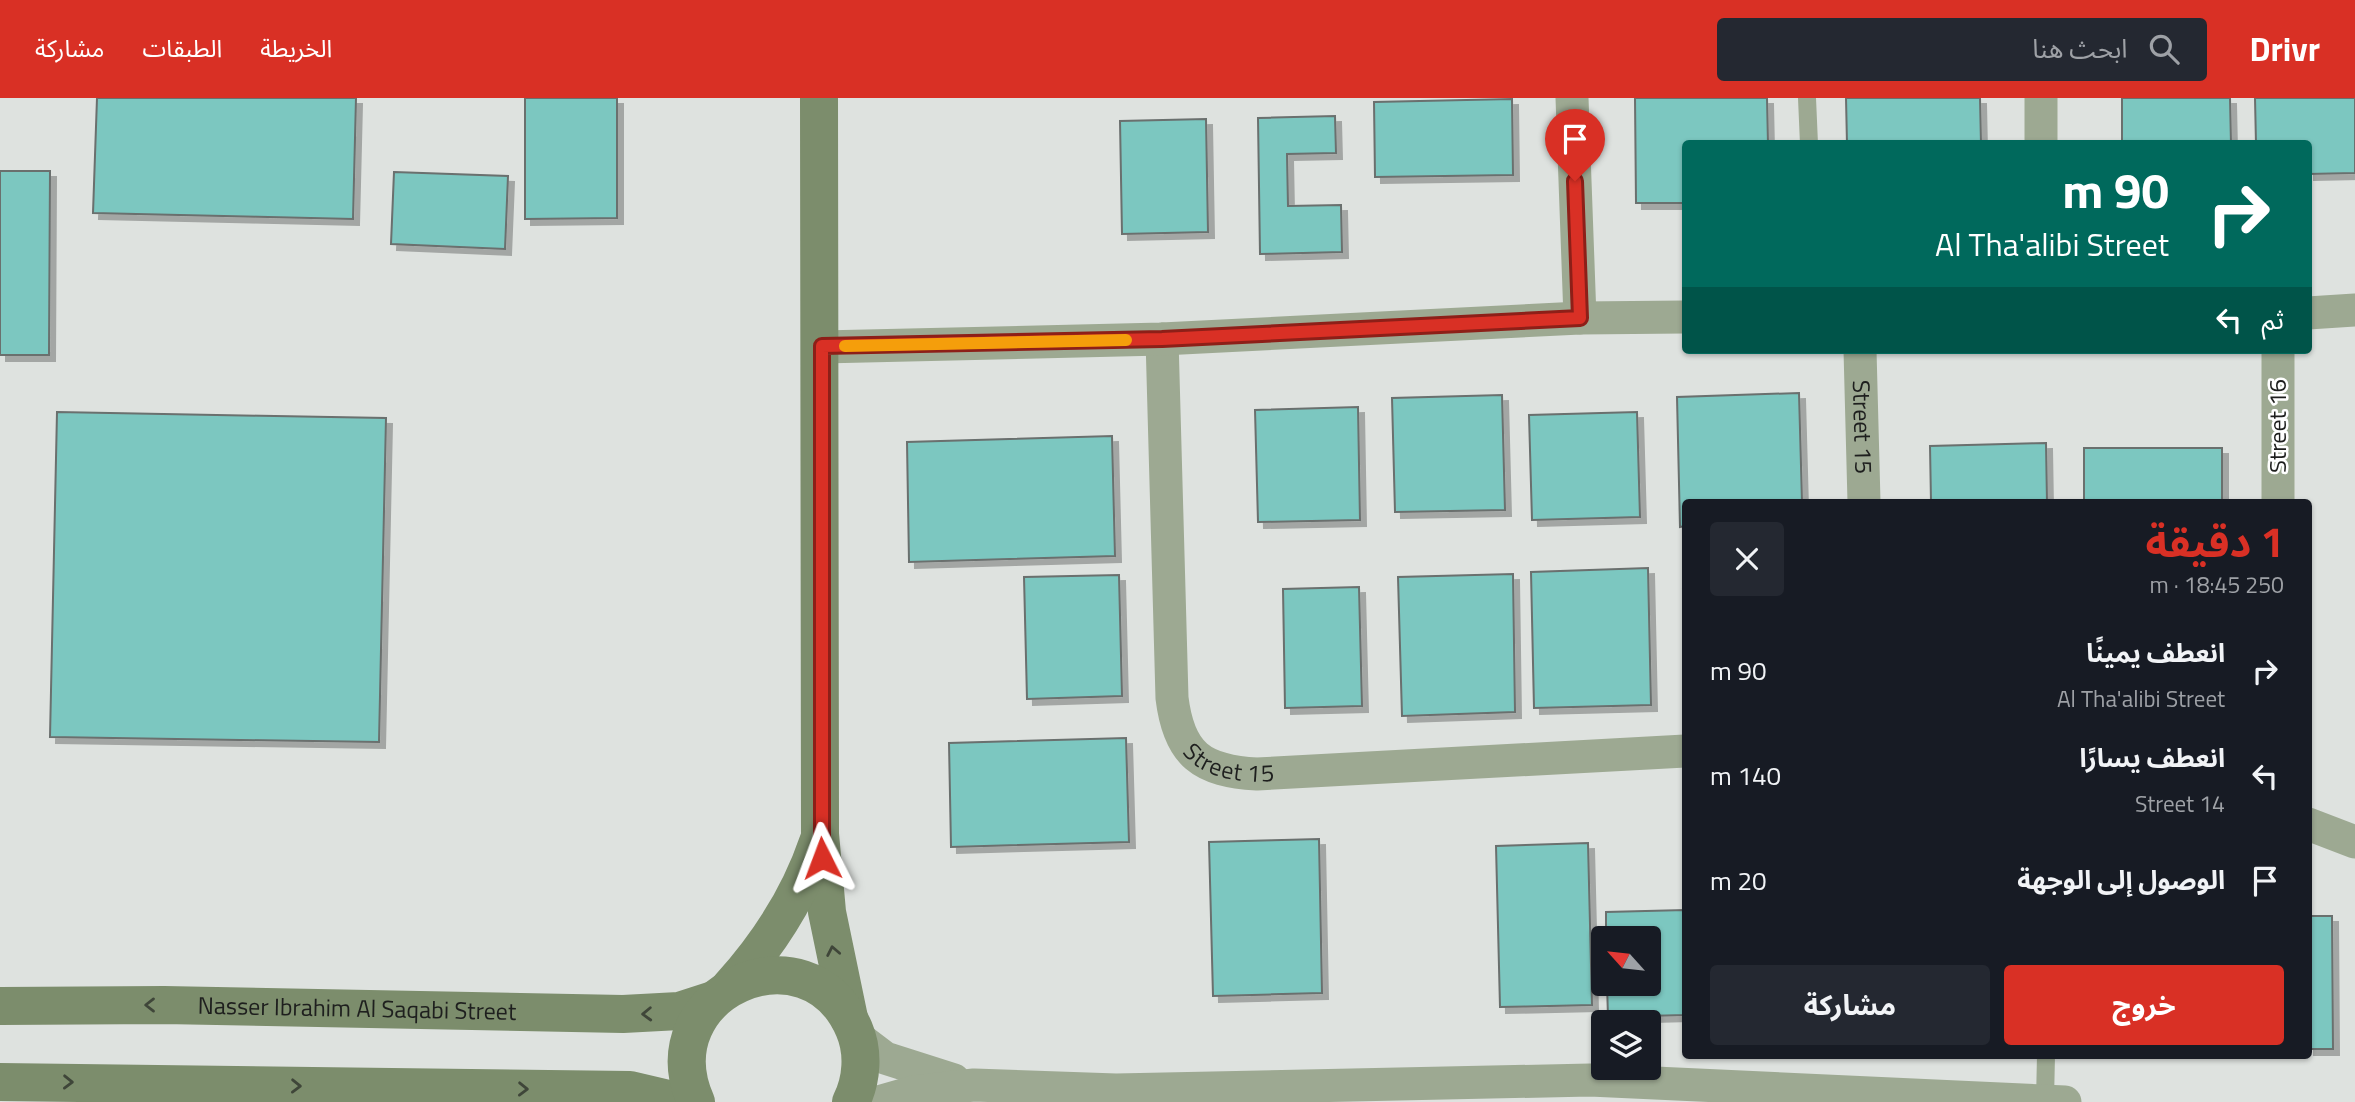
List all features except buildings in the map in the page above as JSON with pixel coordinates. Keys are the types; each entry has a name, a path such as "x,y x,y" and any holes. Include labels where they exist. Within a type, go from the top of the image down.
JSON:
{"street":[{"path":"820,98 820,834 830,933 853,1027 860,1074 851,1102"},
{"path":"1572,98 1580,318"},
{"path":"2040,98 2041,140"},
{"path":"2312,313 2355,310"},
{"path":"822,346 1162,339 1580,318 1682,317"},
{"name":"Street 15","path":"1162,339 1172,698 1181,738 1197,759 1222,770 1257,774 1682,751"},
{"name":"Street 15","path":"1860,354 1864,499"},
{"name":"Street 16","path":"2278,354 2278,499"},
{"path":"2312,826 2355,842"},
{"path":"696,1102 687,1071 687,1051 701,1014 754,961 781,921 804,877 820,834"},
{"name":"Nasser Ibrahim Al Saqabi Street","path":"0,1006 178,1005 623,1014 679,1011 766,976 804,981 822,989 853,1027"},
{"path":"853,1027 874,1051 900,1065 974,1085 1116,1096 1590,1080 2055,1102"},
{"path":"0,1082 630,1090 681,1102"},
{"path":"878,1102 914,1092 974,1085"}],"lane":[{"path":"1807,98 1809,140"},
{"path":"2047,1059 2055,1102"}],"slow traffic":[{"path":"845,346 1126,340"}],"route":[{"path":"822,858 822,346 1162,339 1580,318 1575,181"}]}
